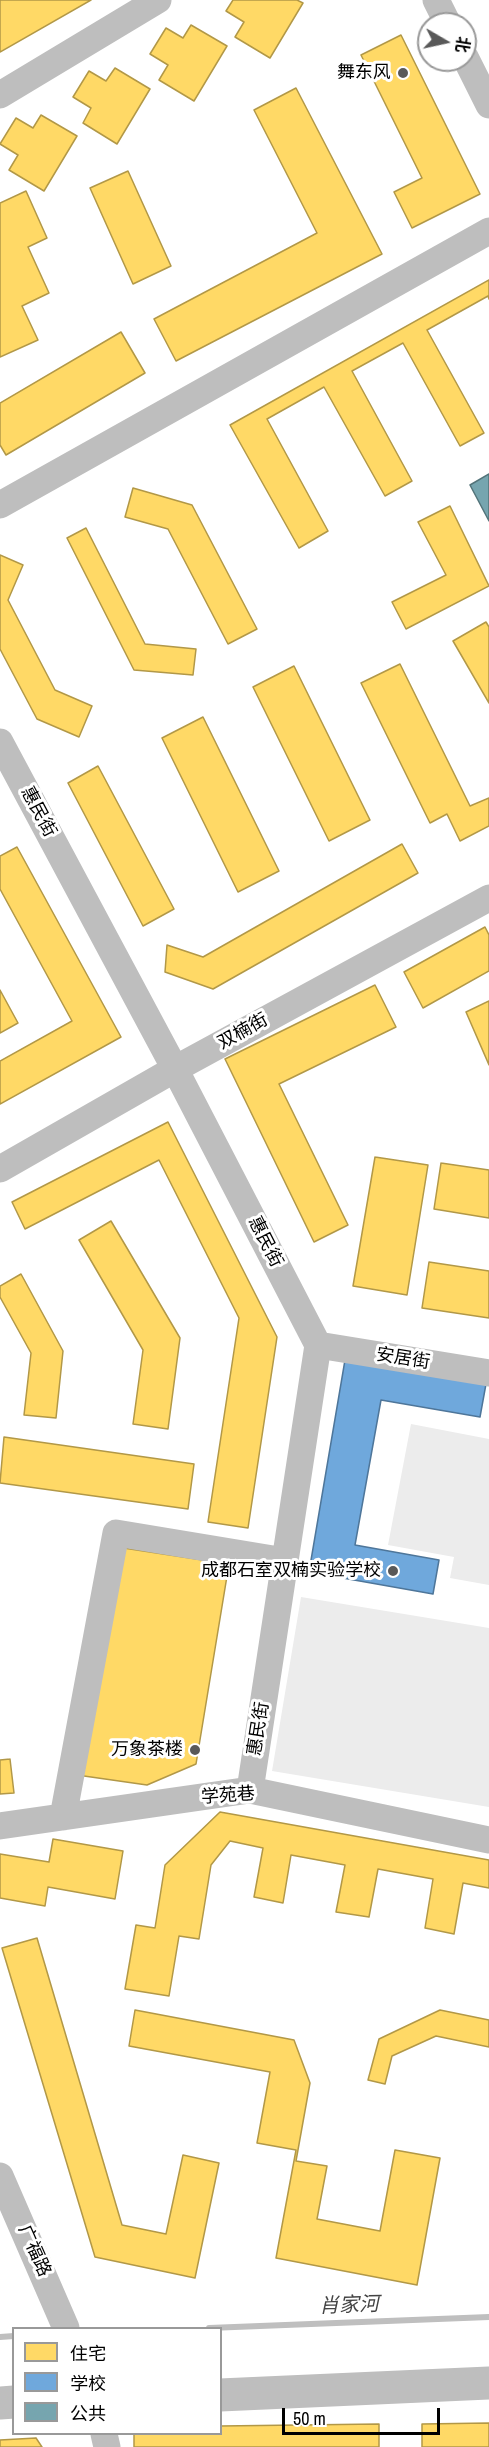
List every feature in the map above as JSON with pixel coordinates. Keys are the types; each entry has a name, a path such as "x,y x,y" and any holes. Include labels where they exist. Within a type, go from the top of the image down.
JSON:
{"main road":[{"path":"222,2395 489,2383"}],"street":[{"path":"0,95 158,0"},
{"path":"472,72 489,105"},
{"path":"0,505 489,231"},
{"name":"惠民街","path":"0,742 175,1069 318,1345 250,1790"},
{"name":"双楠街","path":"0,1169 175,1069 489,898"},
{"name":"安居街","path":"318,1345 489,1373"},
{"path":"63,1817 116,1533 285,1561"},
{"name":"学苑巷","path":"0,1826 250,1790 489,1840"},
{"name":"广福路","path":"0,2176 66,2327"}],"shaded area":[{"path":"411,1424 489,1439 489,1585 450,1578 454,1557 388,1545"},
{"path":"301,1597 489,1628 489,1807 272,1771"}],"building: 住宅":[{"path":"0,0 91,0 0,52"},
{"path":"233,0 297,0 303,3 270,58 235,37 244,22 226,11"},
{"path":"191,25 227,46 194,101 159,80 168,65 150,54 166,28 183,38"},
{"path":"401,35 417,67 417,72 419,72 480,194 412,228 394,192 422,178 361,55"},
{"path":"115,68 150,89 117,144 83,123 91,108 73,97 89,71 106,81"},
{"path":"296,88 382,254 176,361 154,319 317,233 254,110"},
{"path":"41,115 77,136 44,191 9,170 18,155 0,144 16,118 33,128"},
{"path":"128,171 171,266 133,284 90,188"},
{"path":"26,191 47,238 28,247 49,293 22,306 38,340 0,357 0,203"},
{"path":"489,280 489,299 488,296 427,330 484,433 460,446 403,343 352,371 412,481 385,496 324,387 267,419 328,531 299,548 230,425"},
{"path":"121,332 145,373 6,455 0,445 0,403"},
{"path":"133,488 192,505 257,629 228,644 168,529 125,517"},
{"path":"450,506 489,586 406,629 392,602 446,575 418,522"},
{"path":"86,528 145,644 196,649 193,675 134,670 67,538"},
{"path":"0,555 23,565 8,600 55,690 92,706 79,737 37,719 0,649"},
{"path":"486,622 489,627 489,703 453,641"},
{"path":"400,664 470,806 489,798 489,826 460,841 447,814 430,823 361,683"},
{"path":"294,666 370,820 329,841 253,687"},
{"path":"203,717 279,871 238,892 162,738"},
{"path":"98,766 174,909 143,926 68,783"},
{"path":"402,844 418,873 213,989 165,972 167,945 203,957"},
{"path":"17,847 121,1037 0,1104 0,1061 72,1021 0,889 0,856"},
{"path":"485,927 489,935 489,971 423,1008 404,972"},
{"path":"375,985 396,1027 279,1084 348,1225 314,1242 225,1059"},
{"path":"0,990 18,1023 0,1033"},
{"path":"489,1001 489,1065 466,1012"},
{"path":"168,1122 277,1337 248,1528 208,1522 239,1318 159,1160 25,1229 12,1202"},
{"path":"375,1157 428,1165 407,1295 353,1286"},
{"path":"441,1163 489,1170 489,1218 434,1209"},
{"path":"111,1221 180,1338 168,1429 133,1424 143,1350 79,1240"},
{"path":"429,1262 489,1271 489,1318 422,1308"},
{"path":"21,1274 63,1351 56,1418 24,1415 31,1353 0,1297 0,1286"},
{"path":"4,1437 194,1464 188,1509 0,1483"},
{"path":"117,1547 229,1564 196,1764 147,1785 77,1775"},
{"path":"10,1759 14,1793 0,1794 0,1760"},
{"path":"220,1812 489,1860 489,1888 463,1883 454,1934 425,1928 433,1879 378,1869 369,1917 336,1912 345,1865 291,1855 283,1903 254,1897 263,1848 230,1841 211,1865 199,1939 179,1936 169,1996 125,1989 136,1925 155,1928 165,1865"},
{"path":"53,1839 123,1851 115,1899 48,1887 45,1906 0,1898 0,1854 49,1862"},
{"path":"37,1938 122,2225 166,2234 183,2155 219,2163 195,2278 95,2257 2,1948"},
{"path":"135,2010 294,2040 310,2083 296,2161 327,2166 317,2219 380,2231 395,2150 440,2158 417,2285 276,2258 296,2150 257,2143 270,2072 129,2046"},
{"path":"440,2010 489,2020 489,2047 436,2036 392,2056 385,2084 368,2080 379,2039"},
{"path":"489,2423 489,2447 422,2447 422,2424"},
{"path":"379,2424 379,2447 134,2447 134,2435 222,2435 222,2426"},
{"path":"36,2438 42,2447 0,2447 0,2440"}],"building: 学校":[{"path":"345,1360 486,1384 480,1417 381,1400 355,1545 439,1560 433,1594 309,1572"}],"building: 公共":[{"path":"489,474 489,521 470,485"}],"waterway":[{"name":"肖家河","path":"222,2327 489,2317"},
{"name":"肖家河","path":"0,2337 12,2336"}],"place":[{"name":"舞东风","path":"403,73"},
{"name":"成都石室双楠实验学校","path":"393,1571"},
{"name":"万象茶楼","path":"195,1750"}]}
